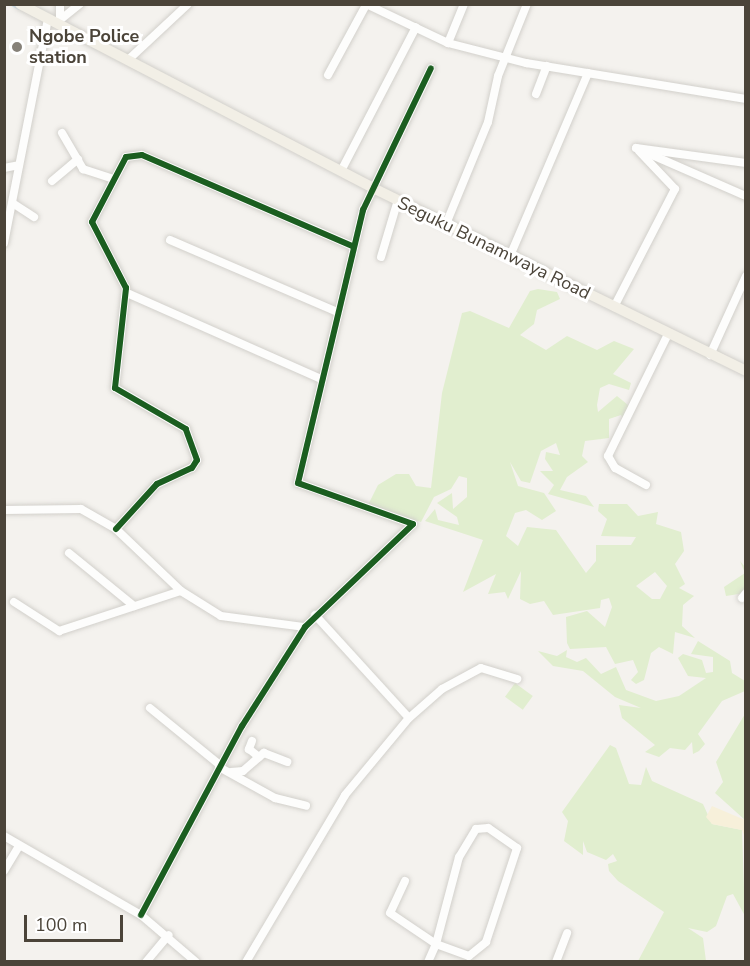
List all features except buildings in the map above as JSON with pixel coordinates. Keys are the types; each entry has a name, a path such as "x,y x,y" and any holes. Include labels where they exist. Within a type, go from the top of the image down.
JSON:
{"main road":[{"name":"Seguku Bunamwaya Road","path":"20,4 48,19 60,22 375,189 746,371"}],"street":[{"path":"60,4 60,22"},
{"path":"60,22 80,4"},
{"path":"128,60 188,4"},
{"path":"328,75 366,4 448,43 547,66 746,99"},
{"path":"448,43 464,4"},
{"path":"446,224 488,122 506,57 527,4"},
{"path":"4,243 14,204 19,165 48,19"},
{"path":"341,171 416,27"},
{"path":"536,94 547,66"},
{"path":"141,915 221,768 305,627 413,524 376,507 298,484 335,311 352,246 375,189 431,68"},
{"path":"510,256 588,72"},
{"path":"62,133 87,172 114,179"},
{"path":"636,148 746,164"},
{"path":"636,148 746,196"},
{"path":"614,307 675,189 636,148"},
{"path":"116,529 157,484 192,468 196,460 186,429 115,388 127,294 93,228 126,157 142,155 352,246"},
{"path":"52,181 78,159"},
{"path":"4,168 19,165"},
{"path":"381,257 398,200"},
{"path":"14,204 34,217"},
{"path":"171,240 335,311"},
{"path":"710,355 746,276"},
{"path":"127,294 321,379"},
{"path":"646,485 615,468 608,456 668,334"},
{"path":"4,510 70,507 116,529 181,591 227,618 305,627"},
{"path":"69,554 134,606"},
{"path":"14,602 59,631 181,591"},
{"path":"315,615 409,718"},
{"path":"246,962 345,795 409,718 442,689 481,668 517,679"},
{"path":"150,708 221,768 275,798 306,806"},
{"path":"252,741 249,749 259,757"},
{"path":"221,768 243,771 264,753 287,762"},
{"path":"405,881 389,911 436,944 466,956 484,946 517,853 514,843 488,828 476,829 459,857 436,944 428,962"},
{"path":"4,836 141,915 169,936 196,962"},
{"path":"4,871 19,846"},
{"path":"556,962 567,933"},
{"path":"146,962 169,936"}],"green space":[{"path":"538,289 557,292 560,299 537,310 534,324 520,335 546,350 567,336 597,350 614,341 634,349 613,374 631,383 629,390 609,384 600,388 597,405 598,412 617,396 633,409 626,423 621,415 609,419 609,438 585,441 582,456 588,462 567,477 560,490 586,496 594,507 548,494 554,485 540,471 553,471 545,459 546,452 560,455 556,443 541,451 530,483 521,481 510,462 518,486 544,493 556,511 542,520 526,510 515,513 506,536 518,546 527,527 556,530 586,573 596,561 596,545 631,545 636,537 601,536 607,519 598,511 599,504 627,504 638,516 658,512 656,524 681,532 684,551 675,564 685,584 679,588 694,596 683,605 682,626 695,638 675,632 673,654 659,647 651,653 644,680 636,684 631,680 638,672 633,660 615,664 606,647 570,649 567,643 566,617 587,611 605,627 612,607 609,598 601,600 600,608 553,615 544,601 530,604 520,599 521,571 508,599 505,592 488,594 496,574 463,592 483,540 425,521 435,509 438,520 459,525 457,517 437,503 452,493 453,509 467,497 467,478 459,476 451,489 434,497 421,522 368,505 378,485 396,474 409,474 416,486 431,488 442,393 462,313 470,311 509,328 530,291","holes":["655,572 667,586 660,599 652,599 636,586"]},
{"path":"745,573 745,593 726,596 724,587"},
{"path":"698,641 730,661 732,673 745,681 745,691 722,701 698,734 705,744 699,751 693,754 692,742 685,750 670,748 659,757 645,752 655,745 622,718 619,705 641,708 615,697 583,671 553,666 538,651 557,656 567,650 566,657 577,662 586,658 601,674 616,667 626,690 656,701 679,696 706,678 688,676 678,658 683,654 702,660 706,673 713,672 713,657 691,654"},
{"path":"515,683 533,696 523,710 505,697"},
{"path":"745,714 745,820 715,793 723,782 716,762"},
{"path":"610,745 616,748 629,784 641,785 646,767 652,781 703,804 712,824 742,830 745,916 733,894 727,896 716,926 707,932 688,928 703,938 706,961 638,961 664,912 618,881 609,871 608,864 617,861 613,854 606,860 587,852 583,841 583,855 564,841 568,821 562,812"}],"sand":[{"path":"712,806 745,820 745,838 742,830 712,824 706,817"}],"waterway":[{"path":"10,4 19,9"}],"cycle path":[{"path":"141,915 242,726 305,627 413,524 298,483 363,210 431,68"},
{"path":"116,529 157,484 192,468 197,460 186,429 115,388 126,288 92,222 126,157 142,155 352,246"}],"place":[{"name":"Ngobe Police station","path":"17,47"}]}
